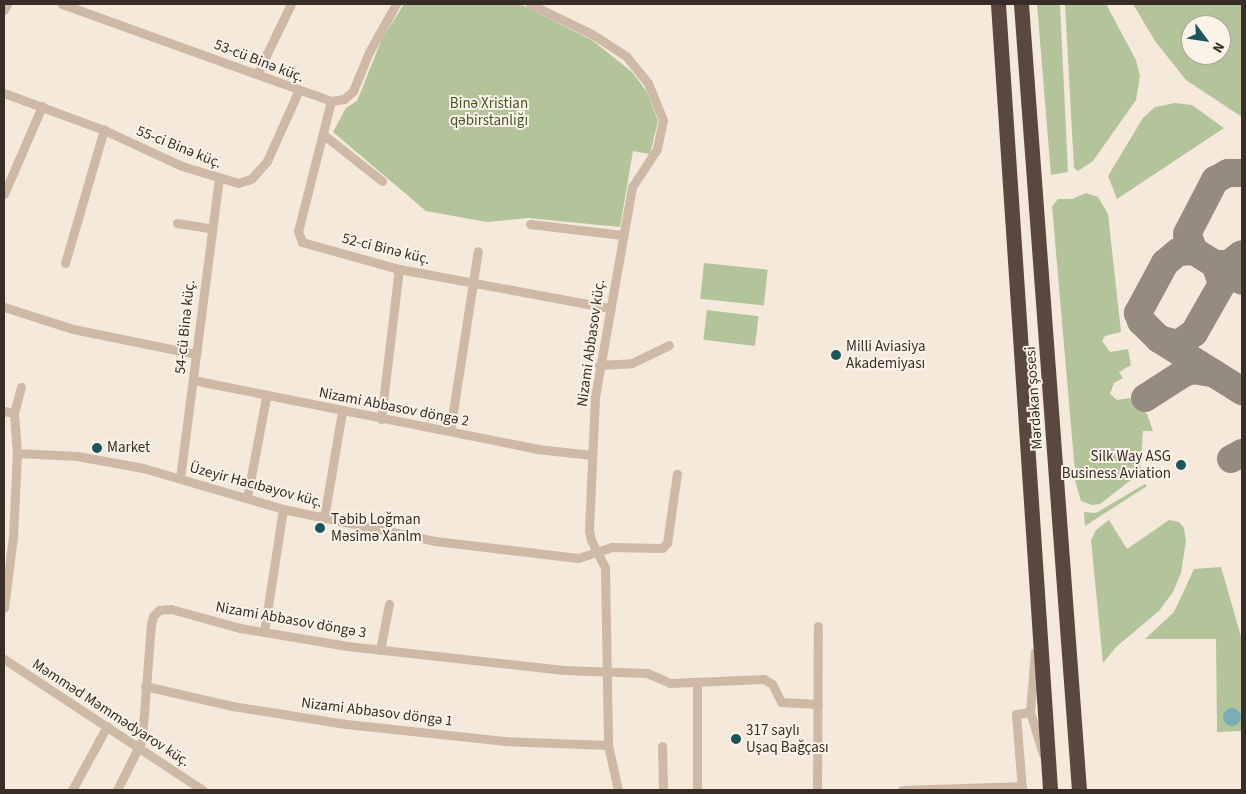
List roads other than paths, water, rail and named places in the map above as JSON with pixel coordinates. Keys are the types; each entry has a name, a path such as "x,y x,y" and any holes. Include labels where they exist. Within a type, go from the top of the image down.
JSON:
{"highway":[{"name":"Mərdəkan şosesi","path":"998,4 1050,783"},
{"name":"Mərdəkan şosesi","path":"1021,4 1078,790"}],"street":[{"path":"4,10 7,4"},
{"name":"53-cü Binə küç.","path":"62,4 257,74 298,92 331,101"},
{"path":"257,74 292,4"},
{"path":"331,101 344,99 353,91 369,52 396,4"},
{"name":"Nizami Abbasov küç.","path":"530,4 610,44 640,71 657,98 663,120 661,139 634,181 622,235 599,365 592,455 590,531 605,568 608,745 618,790"},
{"name":"55-ci Binə küç.","path":"4,93 104,130 182,166 219,178 244,182 261,169 275,145 298,92"},
{"name":"52-ci Binə küç.","path":"331,101 324,136 298,231 300,239 399,269 609,308"},
{"path":"4,194 42,106"},
{"path":"65,263 104,130"},
{"path":"324,136 382,181"},
{"name":"54-cü Binə küç.","path":"180,478 210,228 219,178"},
{"path":"177,223 210,228"},
{"path":"530,224 622,235"},
{"path":"450,431 478,250"},
{"path":"381,420 399,269"},
{"path":"4,307 73,329 196,354"},
{"path":"599,365 632,363 669,345"},
{"name":"Nizami Abbasov döngə 2","path":"193,380 381,420 450,431 544,450 592,455"},
{"path":"4,608 13,537 17,453 14,413 21,387"},
{"path":"247,498 266,397"},
{"path":"4,411 14,413"},
{"path":"324,518 342,412"},
{"name":"Üzeyir Hacıbəyov küç.","path":"17,453 77,456 180,478 283,509 324,518 488,549 578,558 598,553 611,547 662,548 667,543 677,474"},
{"path":"264,632 283,509"},
{"path":"1039,599 1030,712 1050,783"},
{"path":"380,650 389,604"},
{"name":"Nizami Abbasov döngə 3","path":"117,790 139,747 144,730 150,624 153,616 159,610 172,609 264,632 380,650 547,669 647,673 670,683 764,679 772,684 781,702 818,704"},
{"path":"817,790 818,626"},
{"name":"Məmməd Məmmədyarov küç.","path":"4,658 203,790"},
{"path":"697,682 697,790"},
{"name":"Nizami Abbasov döngə 1","path":"145,686 232,706 346,724 504,741 608,745"},
{"path":"902,790 1022,788 1016,714 1030,712"},
{"path":"72,790 107,726"},
{"path":"662,746 663,790"}],"water":[{"path":"1228,708 1236,708 1241,713 1239,724 1228,726 1223,721 1223,713"}],"place":[{"name":"Milli Aviasiya Akademiyası","path":"836,355"},
{"name":"Market","path":"97,448"},
{"name":"Silk Way ASG Business Aviation","path":"1181,465"},
{"name":"Təbib Loğman Məsimə Xanlm","path":"320,528"},
{"name":"317 saylı Uşaq Bağçası","path":"736,739"}],"park label":[{"name":"Binə Xristian qəbirstanlığı","path":"489,112"}]}
